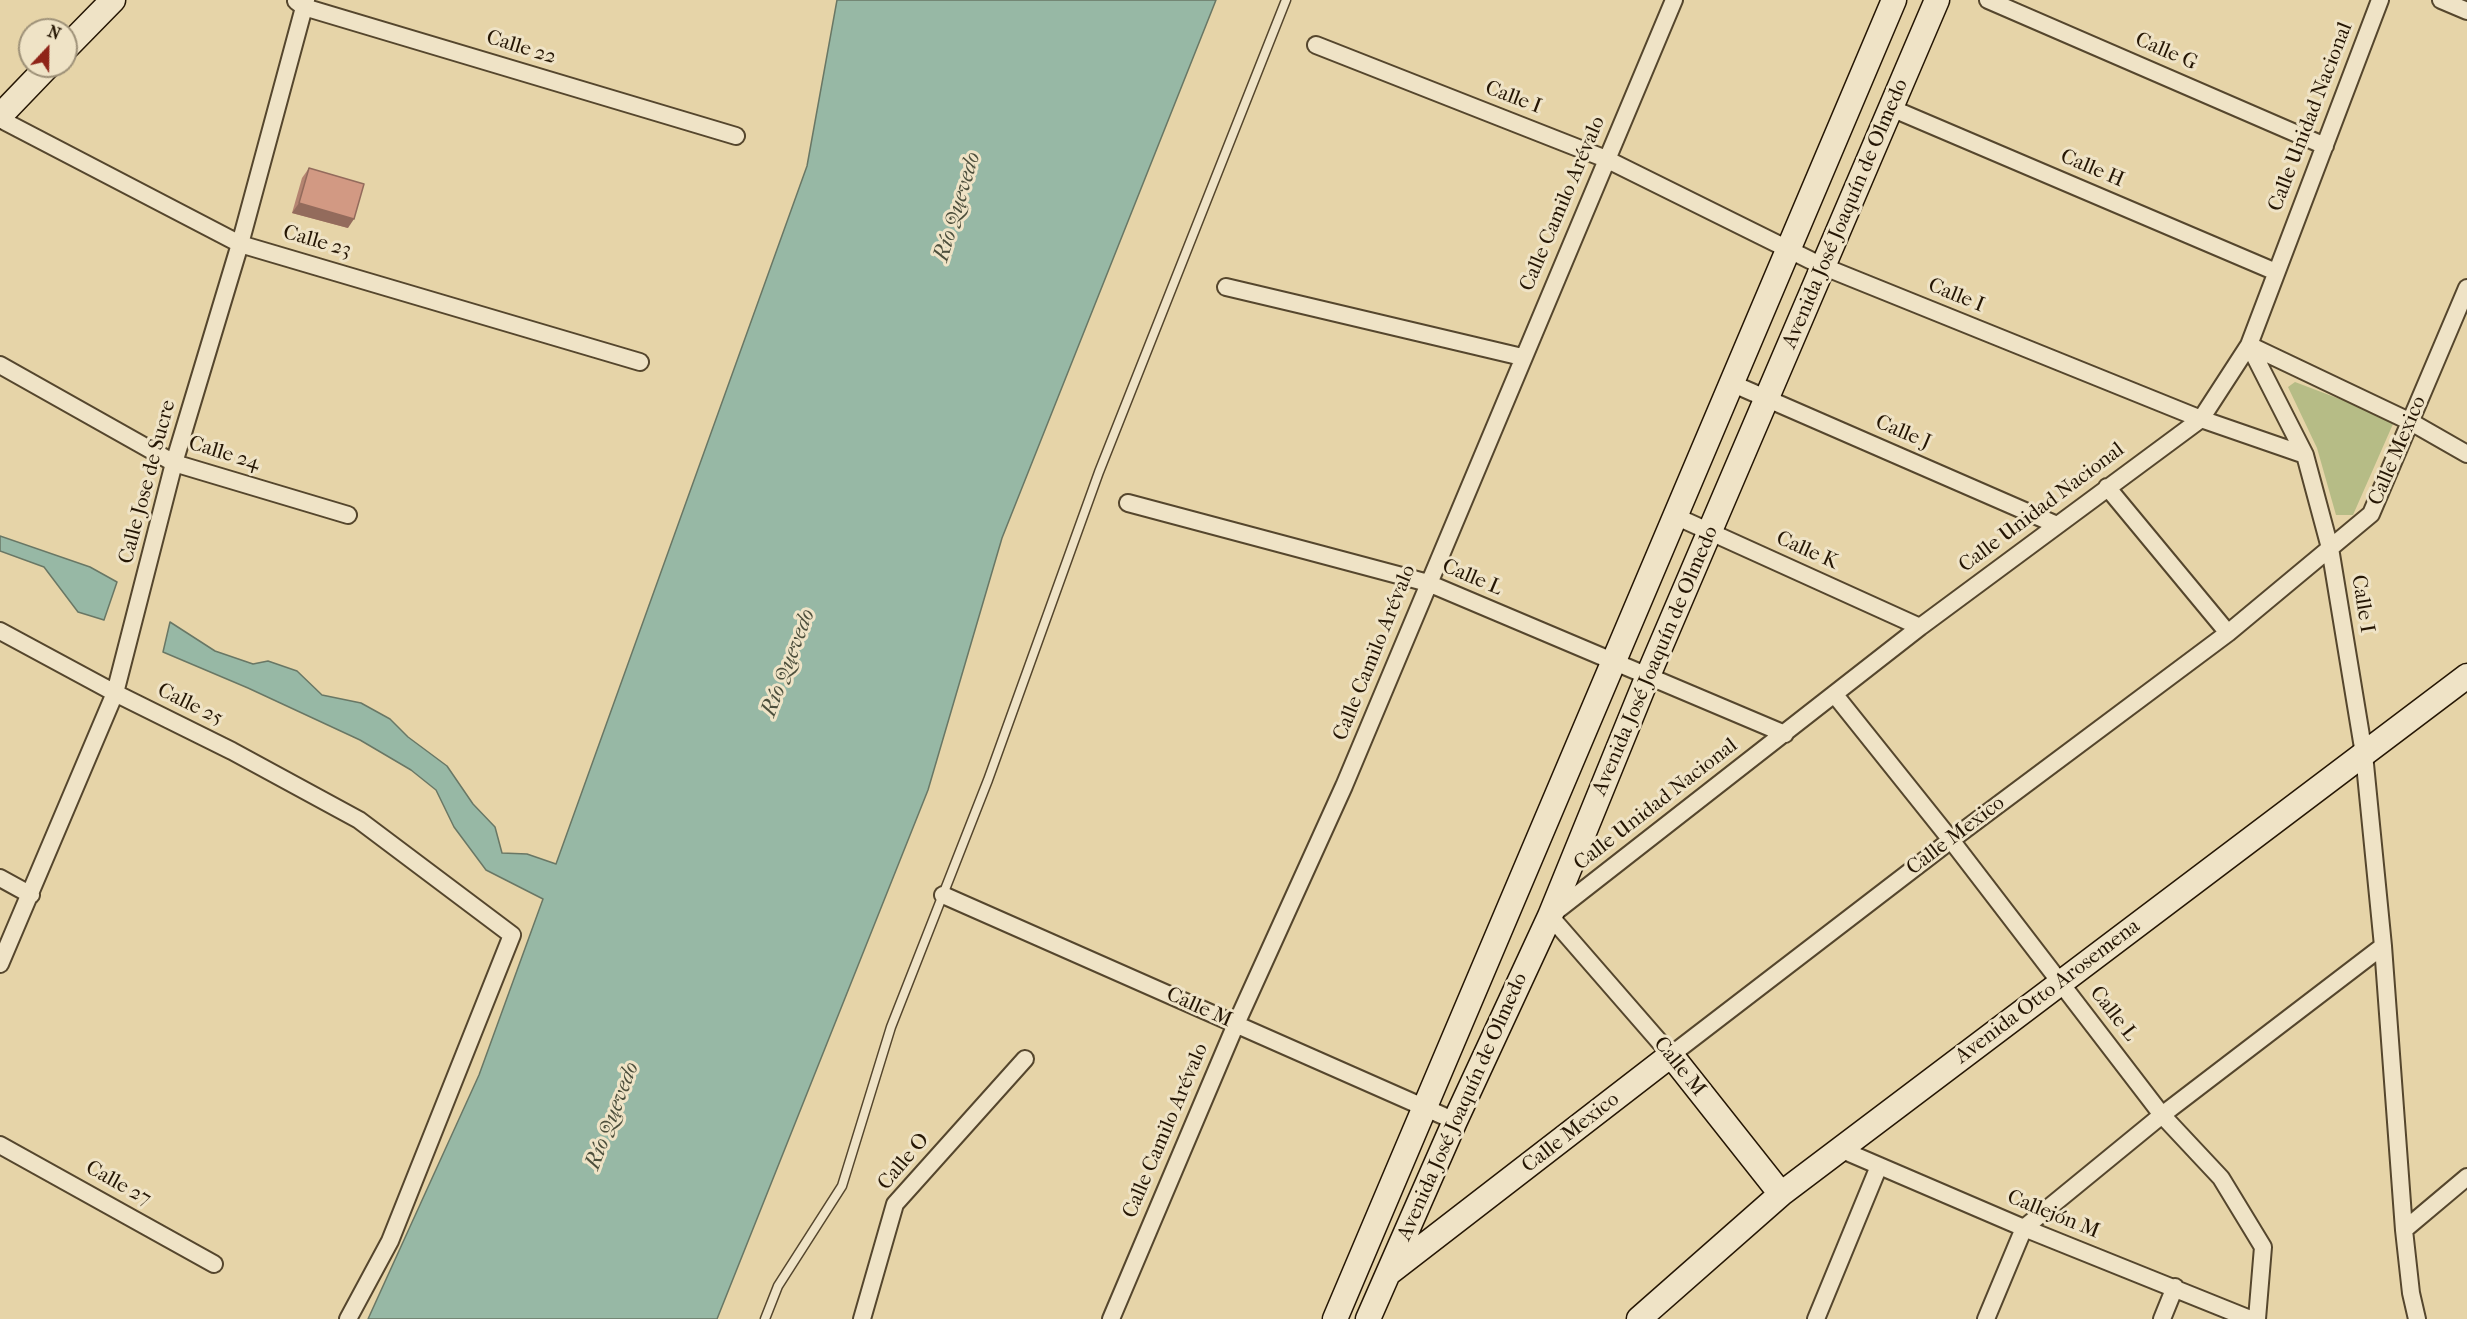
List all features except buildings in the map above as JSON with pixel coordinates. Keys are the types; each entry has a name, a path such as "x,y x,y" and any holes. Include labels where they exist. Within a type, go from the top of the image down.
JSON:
{"main road":[{"path":"78,35 112,0"},
{"name":"Avenida José Joaquín de Olmedo","path":"1338,1311 1894,0"},
{"name":"Avenida José Joaquín de Olmedo","path":"1368,1319 1455,1121 1550,916 1647,678 1937,0"},
{"path":"0,117 37,78"},
{"name":"Avenida Otto Arosemena","path":"1639,1319 1781,1194 2467,676"},
{"name":"Calle M","path":"1671,1056 1781,1194"},
{"name":"Calle Mexico","path":"1338,1311 1671,1056"}],"street":[{"name":"Calle Camilo Arévalo","path":"1111,1319 1236,1024 1344,786 1522,357 1674,0"},
{"name":"Calle G","path":"1988,0 2325,146"},
{"name":"Calle Unidad Nacional","path":"1550,916 1835,696 1920,627 2201,419 2248,345 2380,0"},
{"path":"2441,0 2467,11"},
{"name":"Calle 22","path":"302,2 736,136"},
{"name":"Calle Jose de Sucre","path":"0,964 115,693 174,463 240,244 302,2"},
{"name":"Calle I","path":"1317,45 1606,159 1822,266 2201,419 2305,454 2330,548 2364,754 2383,946 2404,1230 2411,1293 2417,1319"},
{"name":"Calle H","path":"1891,108 2276,272"},
{"name":"Calle 23","path":"0,117 240,244 640,362"},
{"path":"1227,287 1522,357"},
{"name":"Calle Mexico","path":"1671,1056 1951,840 2228,633 2371,514 2467,288"},
{"path":"2248,345 2410,422 2467,454"},
{"path":"2248,345 2305,454"},
{"name":"Calle 24","path":"0,365 174,463 348,514"},
{"name":"Calle J","path":"1731,383 2057,525"},
{"path":"2107,487 2228,633"},
{"name":"Calle L","path":"1128,503 1428,583 1647,678 1785,734"},
{"name":"Calle K","path":"1675,516 1920,627"},
{"name":"Calle 25","path":"0,632 232,751 359,820 512,934 390,1241 348,1319"},
{"name":"Calle L","path":"1835,696 1951,840 2163,1115 2221,1178 2263,1247 2257,1319"},
{"path":"0,878 31,895"},
{"name":"Calle M","path":"943,896 1455,1121"},
{"name":"Calle M","path":"1550,916 1671,1056"},
{"path":"1986,1319 2024,1228 2163,1115 2383,946"},
{"name":"Calle O","path":"862,1319 895,1204 1025,1059"},
{"name":"Calle 27","path":"0,1144 214,1264"},
{"name":"Callejón M","path":"1840,1149 2024,1228 2250,1319"},
{"path":"1816,1319 1879,1166"},
{"path":"2404,1230 2467,1177"},
{"path":"2162,1319 2175,1287"}],"lane":[{"path":"765,1319 777,1286 842,1186 891,1027 988,780 1099,472 1286,0"}],"green space":[{"path":"2295,382 2387,417 2393,424 2353,515 2336,515 2317,448 2288,387"}],"water":[{"name":"Río Quevedo","path":"837,0 1216,0 1002,538 928,790 717,1319 368,1319 479,1075 543,899 486,870 454,827 436,790 411,770 360,740 163,652 170,622 215,651 253,664 268,661 297,671 322,695 361,703 390,719 408,737 447,766 473,804 495,827 502,853 527,854 556,864 807,166"},
{"path":"0,536 90,567 117,582 104,620 78,612 44,567 0,551"}]}
